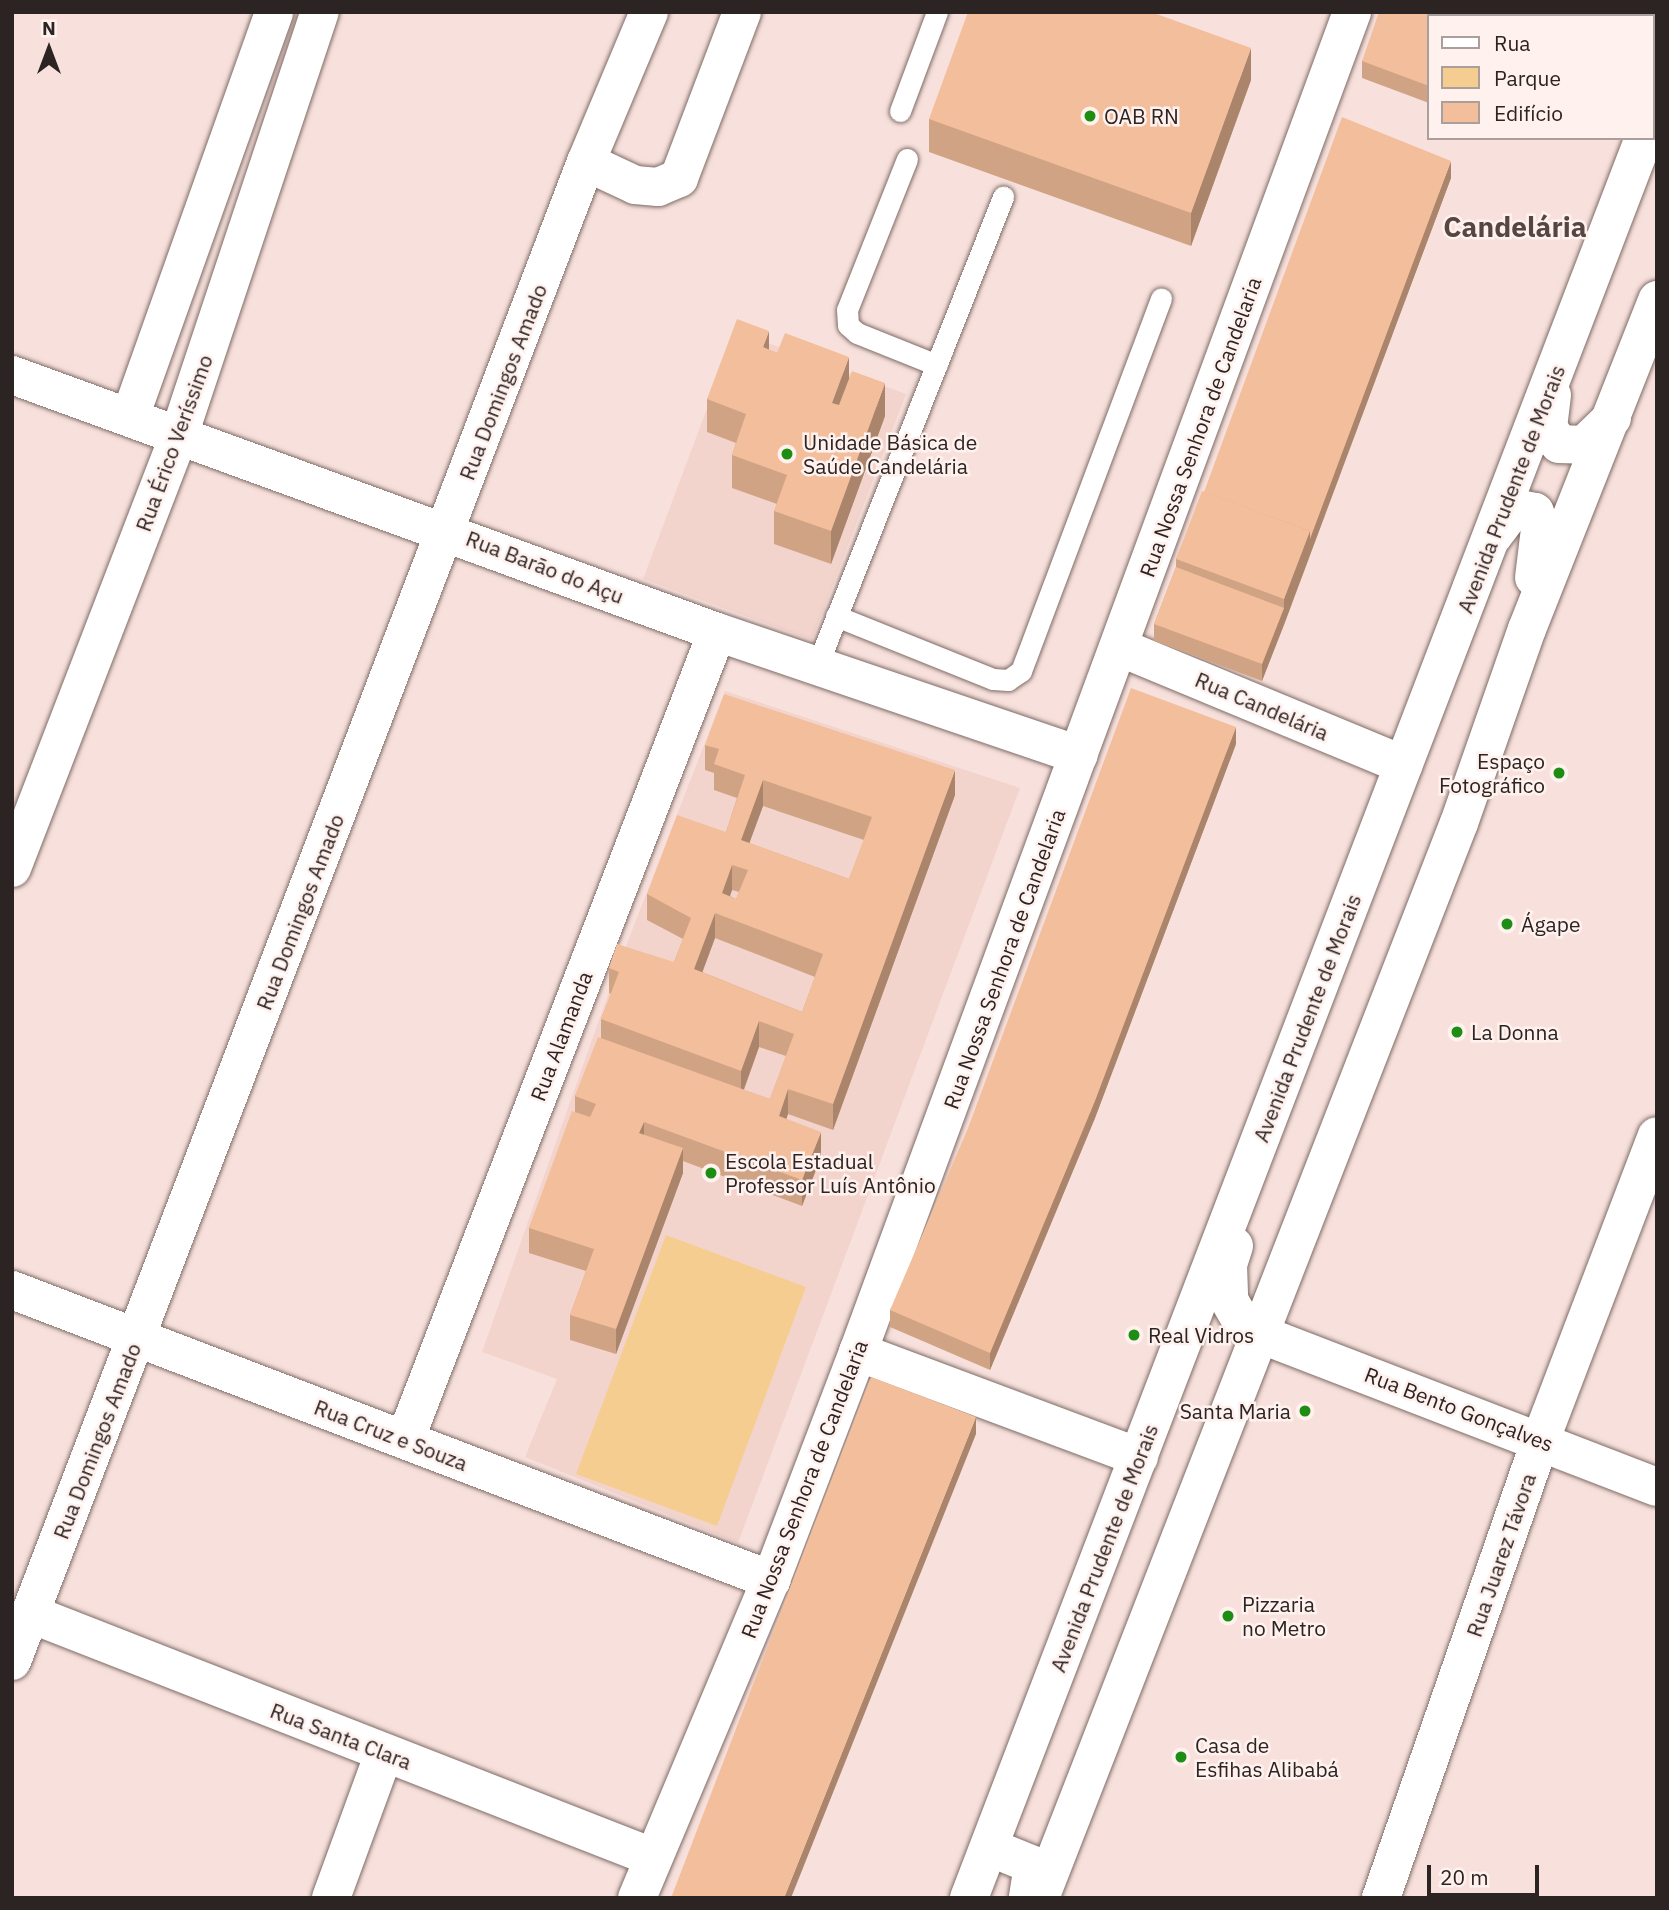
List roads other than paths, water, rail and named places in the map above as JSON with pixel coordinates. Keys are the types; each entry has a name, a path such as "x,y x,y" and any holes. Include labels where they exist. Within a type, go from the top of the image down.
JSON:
{"street":[{"path":"130,417 274,12"},
{"name":"Rua Érico Veríssimo","path":"12,868 179,435 320,12"},
{"path":"586,162 635,185 658,187 679,178 742,12"},
{"name":"Rua Nossa Senhora de Candelaria","path":"637,1898 771,1580 858,1352 1352,12"},
{"name":"Rua Domingos Amado","path":"12,1661 447,530 639,15"},
{"name":"Avenida Prudente de Morais","path":"969,1898 1643,140"},
{"path":"1040,1898 1459,823 1527,629 1657,300"},
{"path":"1566,346 1546,413 1550,435 1566,446 1584,445 1612,418"},
{"name":"Rua Barão do Açu","path":"12,375 447,530 717,632 1079,755"},
{"path":"1491,542 1501,521 1514,508 1535,512 1540,529 1527,629"},
{"name":"Rua Alamanda","path":"405,1440 717,632"},
{"name":"Rua Candelária","path":"1119,647 1404,765"},
{"path":"1260,1334 1232,1309 1228,1265 1271,1112"},
{"name":"Rua Juarez Távora","path":"1381,1898 1541,1439 1657,1136"},
{"name":"Rua Cruz e Souza","path":"12,1290 771,1580"},
{"name":"Rua Bento Gonçalves","path":"1260,1334 1541,1439 1657,1487"},
{"path":"858,1352 1139,1457"},
{"name":"Rua Santa Clara","path":"31,1614 652,1857"},
{"path":"331,1898 384,1753"},
{"path":"989,1847 1033,1865 1028,1898"}],"lane":[{"path":"900,111 937,12"},
{"path":"907,159 847,310 848,325 857,333 937,365"},
{"path":"817,666 1003,197"},
{"path":"836,615 993,679 1007,680 1021,671 1161,298"}],"place":[{"name":"OAB RN","path":"1090,116"},
{"name":"Unidade Básica de Saúde Candelária","path":"787,454"},
{"name":"Espaço Fotográfico","path":"1559,773"},
{"name":"Ágape","path":"1507,924"},
{"name":"La Donna","path":"1457,1032"},
{"name":"Escola Estadual Professor Luís Antônio","path":"711,1173"},
{"name":"Real Vidros","path":"1134,1335"},
{"name":"Santa Maria","path":"1305,1411"},
{"name":"Pizzaria no Metro","path":"1228,1616"},
{"name":"Casa de Esfihas Alibabá","path":"1181,1757"}],"district":[{"name":"Candelária","path":"1515,227"}]}
